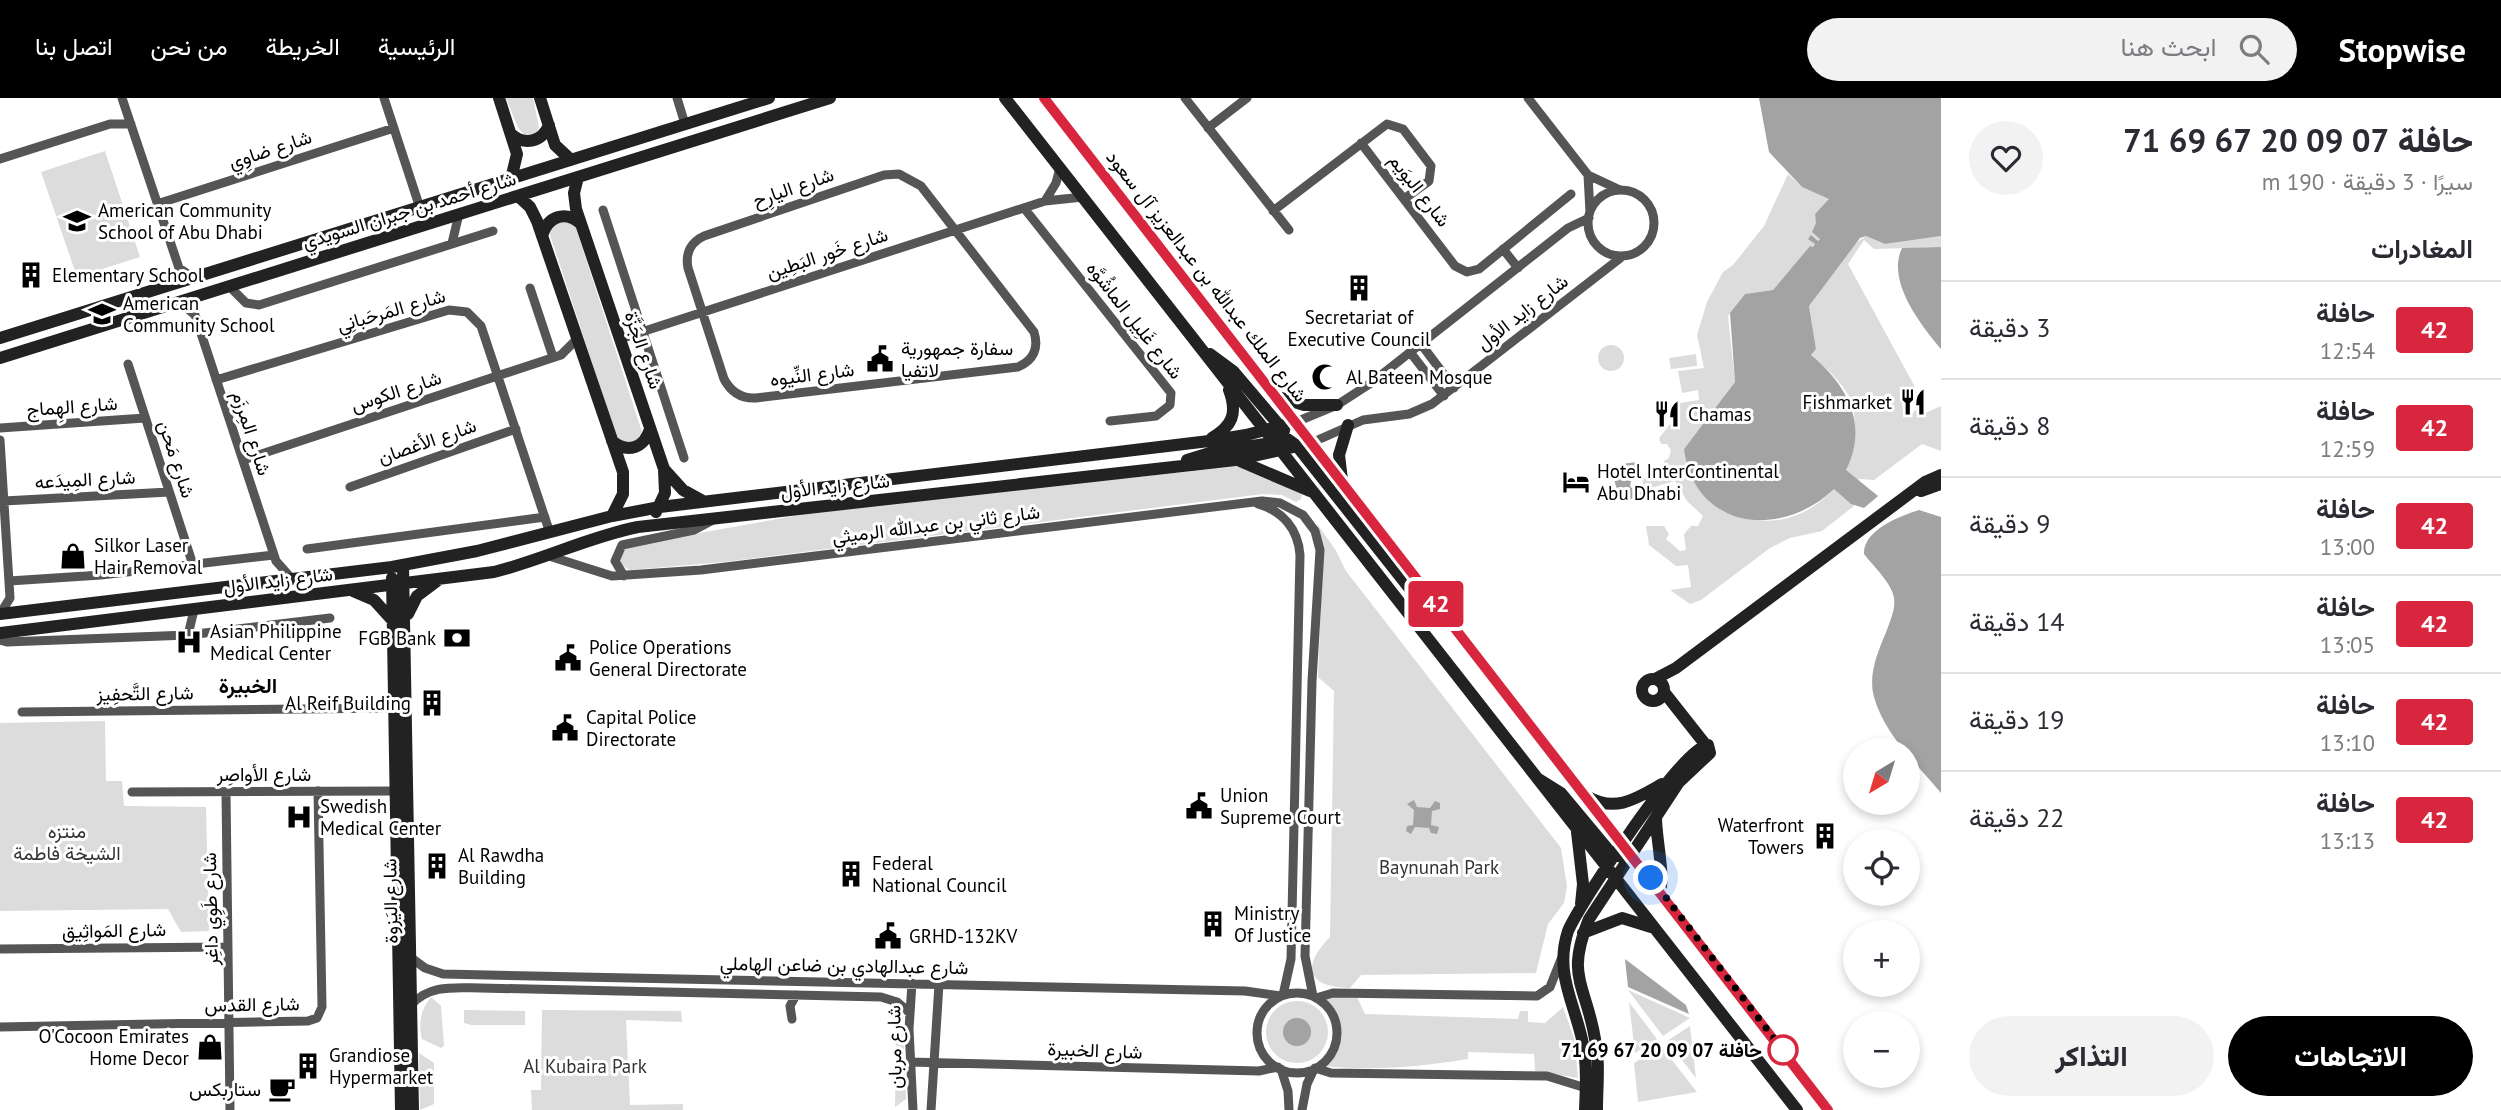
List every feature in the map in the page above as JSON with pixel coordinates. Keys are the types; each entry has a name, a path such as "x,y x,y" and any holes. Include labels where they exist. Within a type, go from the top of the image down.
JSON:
{"main road":[{"path":"499,98 517,159 512,179"},
{"path":"540,98 558,150 571,160"},
{"name":"شارع أحمد بن جبران السويدي","path":"0,338 769,98"},
{"name":"شارع أحمد بن جبران السويدي","path":"0,359 830,98"},
{"path":"1005,98 1265,430 1286,443 1427,609 1451,622"},
{"name":"شارع الملك عبدالله بن عبدالعزيز آل سعود","path":"1044,98 1828,1110"},
{"path":"511,134 518,140 531,142 542,136 549,125"},
{"name":"شارع الجَزَّة","path":"578,177 574,198 580,223 664,469 666,489 660,507"},
{"path":"518,196 533,211 612,440 624,487 622,500 612,516"},
{"path":"394,216 392,225 398,233"},
{"path":"542,236 547,223 559,216 568,216 580,223"},
{"path":"351,229 357,237 356,247"},
{"path":"166,287 160,299 173,304"},
{"path":"1203,351 1227,366 1279,426 1317,495 1577,832 1797,1110"},
{"path":"1209,440 1227,428 1234,415 1234,404 1225,379"},
{"path":"1274,395 1304,405 1337,405"},
{"path":"1286,443 1296,422"},
{"name":"شارع زايد الأول","path":"0,614 398,566 660,507 1209,440 1296,422"},
{"path":"1343,484 1339,455 1348,425"},
{"path":"612,440 623,448 632,448 645,442 650,429"},
{"path":"1177,466 1206,453 1286,443"},
{"name":"شارع زايد الأول","path":"2,638 194,610 494,572 549,556 593,538 638,527 1236,460 1286,443 1311,443"},
{"path":"1236,460 1269,471 1317,495"},
{"path":"664,469 683,489 703,501"},
{"path":"1676,668 1661,695 1647,699 1642,690 1647,680 1655,679 1676,668 1925,482 1941,475"},
{"path":"1911,495 1941,486"},
{"path":"638,527 660,507"},
{"name":"شارع اليَزوة","path":"398,566 410,957 401,1110"},
{"path":"349,591 374,600 400,621 417,596 441,579"},
{"name":"شارع اليَزوة","path":"400,621 395,708 396,791 413,1110"},
{"path":"1597,1110 1596,1043 1576,974 1576,957 1583,933 1611,874 1616,856 1628,849 1657,818 1679,782 1710,753 1710,746 1705,744 1661,695 1662,683 1655,679"},
{"path":"1690,754 1691,726"},
{"path":"1585,1110 1583,1046 1565,989 1562,955 1567,931 1580,908 1611,874 1628,849 1665,782 1690,754 1705,744"},
{"path":"1535,777 1561,793 1616,856"},
{"path":"1586,796 1603,804 1620,804 1665,782"},
{"path":"1657,818 1656,846 1663,878 1660,890"},
{"path":"1577,832 1583,884 1580,908"},
{"path":"1583,933 1617,918 1632,919 1653,928"}],"street":[{"path":"122,98 179,268 195,279"},
{"path":"384,98 420,208"},
{"path":"677,98 685,124"},
{"path":"1185,98 1289,230"},
{"path":"1208,128 1247,98"},
{"path":"1528,98 1588,175 1621,191 1635,194 1646,202 1654,223 1647,244 1637,253 1623,256 1611,254 1599,247 1591,235 1588,175"},
{"path":"110,124 127,111"},
{"path":"1273,211 1383,125 1391,123 1399,126 1429,162 1431,173 1429,181 1404,198"},
{"path":"0,159 110,124 131,124"},
{"name":"شارع ضاوِي","path":"157,204 394,128"},
{"name":"شارع البوَيم","path":"1361,143 1451,258 1468,267 1485,263 1571,194"},
{"path":"1045,201 1054,188 1060,168"},
{"name":"شارع اليارِح","path":"704,312 687,262 688,251 695,241 873,179 894,173 914,179 956,230"},
{"path":"1590,216 1601,197 1621,191"},
{"name":"شارع خَور البَطِين","path":"620,340 1045,201 1083,197"},
{"name":"شارع غَلِيل الماشُوَّه","path":"1024,208 1171,393 1170,405 1160,415 1110,421"},
{"path":"603,210 684,457"},
{"path":"452,243 459,214"},
{"name":"شارع زايد الأول","path":"1296,422 1337,405 1371,383 1573,225 1590,216"},
{"name":"شارع النِّيوه","path":"704,312 726,383 732,391 746,398 1023,365 1035,351 1034,332 956,230"},
{"path":"229,286 246,303 259,306 493,231"},
{"path":"1503,249 1518,268"},
{"name":"شارع زايد الأول","path":"1311,443 1348,425 1370,418 1409,414 1444,396 1623,256"},
{"path":"166,287 179,268"},
{"path":"530,288 557,356 584,360"},
{"path":"194,315 200,295"},
{"name":"شارع المِرزَم","path":"173,304 194,315 275,558 292,579"},
{"name":"شارع المَرحَبانِي","path":"216,380 456,309 467,312 479,322 550,533"},
{"name":"شارع الكوس","path":"243,460 557,356 577,339"},
{"path":"1421,344 1454,388"},
{"path":"1410,352 1444,396"},
{"name":"شارع مَحن","path":"128,363 193,565"},
{"name":"شارع الهِماج","path":"0,428 145,418"},
{"name":"شارع الأغصان","path":"350,487 516,429"},
{"path":"0,440 3,535 10,598 0,614"},
{"name":"شارع المِيدَعه","path":"4,501 169,492"},
{"name":"شارع ثاني بن عبدالله الرميثي","path":"549,556 598,573 624,576 701,570 1253,503 1276,502 1303,515 1317,538 1319,568 1312,681 1305,956 1314,997"},
{"path":"1253,503 1273,510 1290,524 1300,548 1292,946 1290,968 1282,995"},
{"path":"307,549 545,517"},
{"path":"624,576 615,561 622,545 694,530 715,519"},
{"path":"9,581 275,558 264,583"},
{"path":"1300,568 1310,563 1319,568"},
{"path":"10,598 25,611"},
{"path":"187,635 194,610"},
{"path":"2,638 187,635 330,618"},
{"name":"شارع التَّحفِيز","path":"22,712 395,708"},
{"name":"شارع القدس","path":"0,1027 308,1021 321,1013 318,791"},
{"name":"شارع الأواصِر","path":"132,792 396,791"},
{"name":"شارع طَوِي داغِر","path":"226,792 230,1110"},
{"name":"شارع المَواثِيق","path":"0,949 228,947"},
{"path":"1289,1110 1288,1091 1279,1068 1262,1052 1257,1030 1264,1009 1282,995 1298,993 1314,997 1333,993 1536,996 1550,987 1562,955"},
{"name":"شارع عبدالهادي بن ضاعن الهاملي","path":"410,957 437,972 480,975 1252,991 1282,995"},
{"path":"480,975 481,988"},
{"name":"شارع مربان","path":"912,983 910,1062 913,1110"},
{"name":"شارع مربان","path":"931,1110 939,984"},
{"name":"شارع عبدالهادي بن ضاعن الهاملي","path":"407,1008 423,995 438,989 481,988 881,997 897,1002 910,1013"},
{"path":"792,1019 790,1006 796,995"},
{"path":"1302,1110 1307,1084 1315,1068 1331,1054 1337,1034 1331,1013 1314,997"},
{"name":"شارع الخبيرة","path":"910,1062 1259,1071 1279,1068"},
{"path":"1279,1068 1294,1072 1315,1068 1331,1073 1548,1076 1586,1088"}],"green space":[{"path":"506,98 533,98 539,127 537,134 524,135 517,126"},
{"path":"105,151 140,257 77,277 41,172"},
{"path":"1788,174 1802,187 1830,199 1815,214 1820,238 1818,241 1811,236 1815,244 1813,248 1810,246 1773,290 1745,294 1728,316 1735,382 1684,449 1702,491 1710,502 1723,511 1748,519 1768,521 1805,511 1834,488 1851,455 1854,435 1853,407 1842,386 1811,355 1816,349 1809,306 1853,245 1866,236 1885,244 1941,236 1941,247 1874,249 1864,240 1848,264 1915,387 1916,395 1908,396 1902,403 1903,412 1910,418 1915,410 1923,414 1941,406 1941,451 1922,444 1874,480 1859,479 1851,496 1854,506 1822,531 1790,538 1770,548 1701,600 1690,604 1670,590 1691,587 1688,565 1676,566 1649,545 1646,526 1664,526 1669,534 1666,539 1680,551 1686,550 1684,534 1691,526 1698,526 1703,516 1687,501 1675,481 1644,490 1642,479 1667,475 1664,461 1669,458 1671,450 1667,444 1661,444 1659,438 1676,417 1674,404 1699,400 1698,390 1682,393 1678,371 1704,368 1697,335 1707,302 1723,272 1733,265 1764,226"},
{"path":"554,220 574,222 642,432 633,446 617,438 549,232"},
{"path":"1611,345 1620,349 1624,358 1620,367 1611,371 1602,367 1598,358 1602,349"},
{"path":"1696,354 1697,366 1671,369 1669,358"},
{"path":"1241,466 1302,494 1301,499 1296,502 1282,495 1263,494 724,562 630,570 621,565 618,558 627,546 833,509"},
{"name":"Baynunah Park","path":"1317,524 1335,549 1346,571 1561,848 1567,886 1564,903 1548,924 1536,973 1361,975 1350,988 1325,984 1313,974 1315,958 1330,937 1334,691 1318,677 1323,549"},
{"name":"منتزه الشيخة فاطمة","path":"105,721 106,781 122,781 124,806 206,807 209,931 181,932 168,909 0,911 0,723"},
{"path":"1628,990 1690,1018 1663,1036"},
{"path":"431,997 441,1006 444,1046 441,1048 422,1039 420,1022"},
{"path":"1325,997 1357,997 1365,1014 1518,1019 1520,1011 1528,1011 1528,1022 1545,1023 1563,1007 1574,1038 1578,1078 1535,1071 1534,1054 1468,1052 1468,1059 1414,1066 1323,1066 1335,1049 1339,1032 1335,1015"},
{"path":"1297,1001 1309,1003 1319,1010 1326,1020 1326,1044 1319,1054 1309,1061 1297,1063 1285,1061 1275,1054 1268,1044 1266,1032 1268,1020 1275,1010 1285,1003"},
{"path":"1629,1002 1657,1039 1635,1053"},
{"path":"464,1010 525,1011 525,1025 471,1025 464,1023"},
{"name":"Al Kubaira Park","path":"542,1010 681,1011 682,1022 626,1020 630,1105 683,1104 683,1110 532,1110 531,1090 541,1090"},
{"path":"1690,1026 1696,1078 1667,1041"},
{"path":"903,1028 906,1099 895,1107 896,1035"},
{"path":"1661,1046 1697,1092 1638,1102 1634,1063"},
{"path":"419,1053 434,1063 434,1104 420,1110"}],"shaded area":[{"path":"1759,98 1941,98 1941,236 1885,244 1866,236 1860,238 1809,306 1816,349 1811,355 1844,392 1855,421 1853,453 1846,470 1878,496 1864,508 1851,504 1834,489 1813,505 1790,515 1767,520 1744,519 1723,511 1705,497 1691,476 1684,449 1735,382 1730,313 1745,294 1773,290 1810,246 1813,247 1815,244 1808,239 1811,235 1818,241 1820,239 1812,232 1816,223 1815,214 1829,199 1802,187 1769,152"},
{"path":"1941,247 1941,349 1908,302 1902,288 1898,261 1902,248"},
{"path":"1637,462 1639,475 1632,477 1630,486 1635,492 1651,491 1651,498 1642,496 1640,499 1637,496 1629,500 1617,490 1614,479 1624,478 1622,464"},
{"path":"1919,510 1941,517 1941,793 1920,769 1920,738 1894,738 1879,711 1872,683 1873,669 1894,608 1894,598 1886,581 1864,554 1865,545 1876,531"},
{"path":"1414,800 1417,807 1430,808 1435,801 1440,803 1440,809 1432,811 1431,825 1439,827 1437,834 1431,833 1429,828 1415,827 1411,834 1406,831 1407,826 1413,825 1414,810 1407,804"},
{"path":"1625,959 1686,1005 1689,1014 1628,987"},
{"path":"1297,1018 1307,1022 1311,1032 1307,1042 1297,1046 1287,1042 1283,1032 1287,1022"}],"bus line":[{"name":"42","path":"1044,98 1828,1110"}],"place":[{"name":"American Community School of Abu Dhabi","path":"77,221"},
{"name":"Elementary School","path":"31,275"},
{"name":"Secretariat of Executive Council","path":"1359,288"},
{"name":"American Community School","path":"102,314"},
{"name":"سفارة جمهورية لاتفيا","path":"880,359"},
{"name":"Al Bateen Mosque","path":"1325,377"},
{"name":"Fishmarket","path":"1913,402"},
{"name":"Chamas","path":"1667,414"},
{"name":"Hotel InterContinental Abu Dhabi","path":"1576,482"},
{"name":"Silkor Laser Hair Removal","path":"73,556"},
{"name":"FGB Bank","path":"457,638"},
{"name":"Asian Philippine Medical Center","path":"189,642"},
{"name":"Police Operations General Directorate","path":"568,658"},
{"name":"Al Reif Building","path":"432,703"},
{"name":"Capital Police Directorate","path":"565,728"},
{"name":"Union Supreme Court","path":"1199,806"},
{"name":"Swedish Medical Center","path":"299,817"},
{"name":"Waterfront Towers","path":"1825,836"},
{"name":"Al Rawdha Building","path":"437,866"},
{"name":"Federal National Council","path":"851,874"},
{"name":"Ministry Of Justice","path":"1213,924"},
{"name":"GRHD-132KV","path":"888,936"},
{"name":"O'Cocoon Emirates Home Decor","path":"210,1047"},
{"name":"حافلة 07 09 20 67 69 71","path":"1783,1050"},
{"name":"Grandiose Hypermarket","path":"308,1066"},
{"name":"ستاربكس","path":"282,1089"}],"district":[{"name":"الخبيرة","path":"248,686"}],"route":[{"path":"1651,878 1783,1050"}]}
